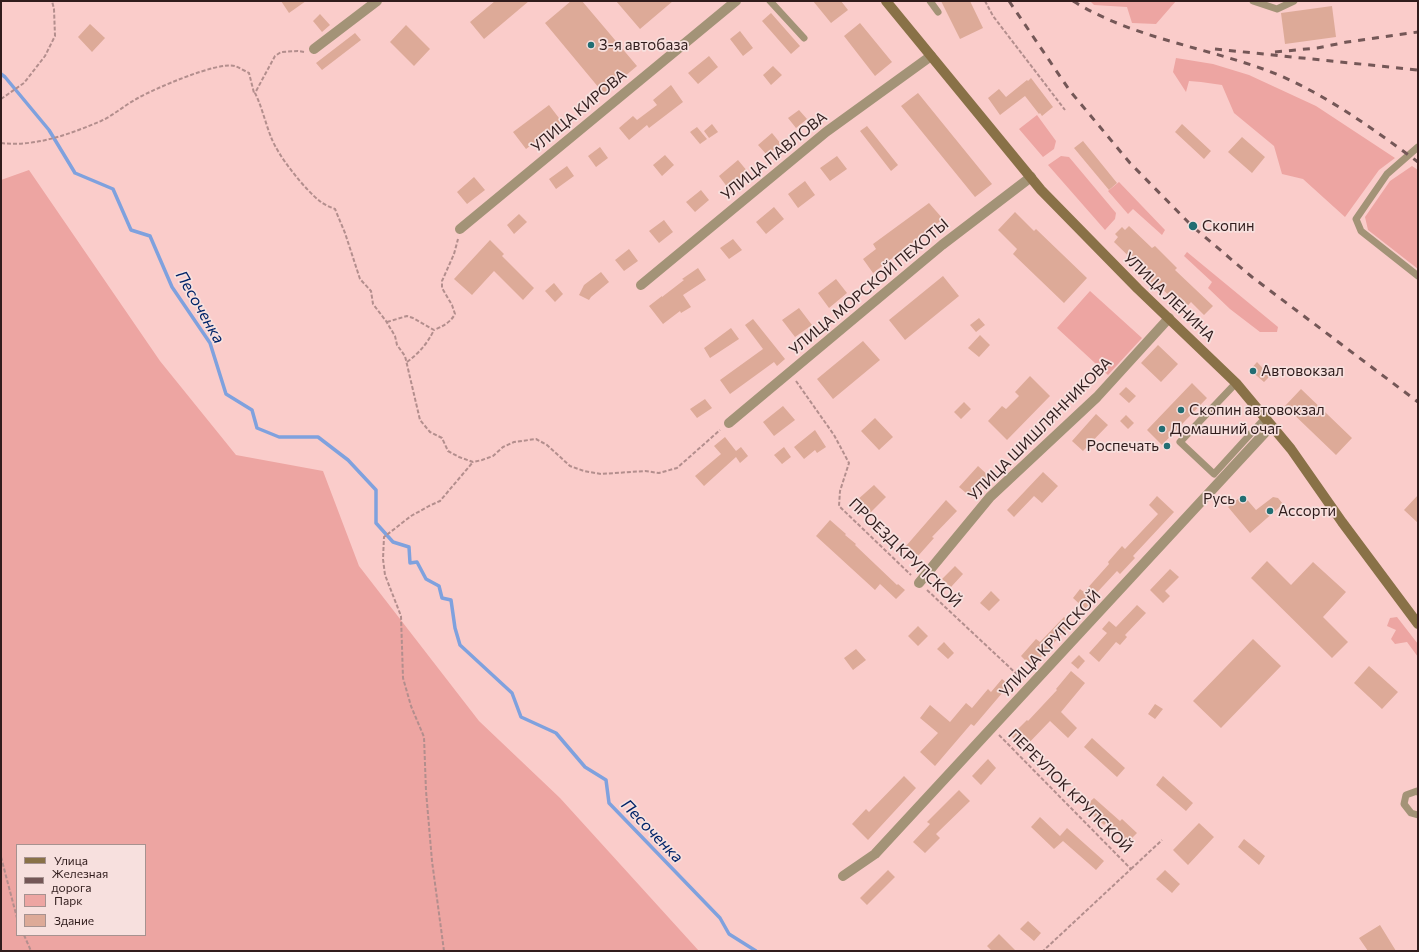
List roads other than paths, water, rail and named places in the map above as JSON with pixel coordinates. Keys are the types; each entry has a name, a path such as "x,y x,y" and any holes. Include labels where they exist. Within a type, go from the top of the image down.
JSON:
{"street":[{"path":"314,49 377,1"},
{"name":"УЛИЦА КИРОВА","path":"460,229 736,1"},
{"name":"УЛИЦА ЛЕНИНА","path":"886,1 1031,178 1065,215 1236,384 1291,450 1342,522 1418,624"},
{"name":"УЛИЦА ПАВЛОВА","path":"640,285 826,132 931,56"},
{"name":"УЛИЦА МОРСКОЙ ПЕХОТЫ","path":"728,423 942,245 1031,178"},
{"name":"УЛИЦА ШИШЛЯННИКОВА","path":"919,583 990,497 1097,397 1169,318"},
{"name":"УЛИЦА КРУПСКОЙ","path":"843,876 876,854 1030,688 1268,422"}],"lane":[{"path":"770,1 804,38"},
{"path":"930,1 938,12"},
{"path":"1253,1 1277,9 1294,1"},
{"path":"1418,147 1387,174 1356,218 1361,231 1418,276"},
{"path":"1236,384 1180,442 1214,474 1268,422"},
{"path":"1418,792 1417,791 1406,796 1404,804 1412,813 1418,815"}],"waterway":[{"name":"Песоченка","path":"1,74 49,130 75,173 113,189 131,230 150,236 172,287 210,343 226,394 252,410 257,428 279,437 318,437 348,460 376,490 376,523 393,542 409,547 410,563 417,562 426,579 439,586 442,598 451,600 455,628 460,645 512,693 521,717 556,733 585,767 606,780 609,803 720,918 729,934 756,951"}],"railway":[{"path":"1009,1 1070,91 1130,163 1192,226 1252,277 1418,402"},
{"path":"1073,1 1118,24 1166,40 1239,61 1283,77 1344,110 1418,162"},
{"path":"1275,52 1317,48 1347,42 1418,32"},
{"path":"1215,49 1418,70"}],"place":[{"name":"3-я автобаза","path":"591,45"},
{"name":"Скопин","path":"1193,226"},
{"name":"Автовокзал","path":"1253,371"},
{"name":"Скопин автовокзал","path":"1181,410"},
{"name":"Домашний очаг","path":"1162,429"},
{"name":"Роспечать","path":"1167,446"},
{"name":"Русь","path":"1243,499"},
{"name":"Ассорти","path":"1270,511"}]}
